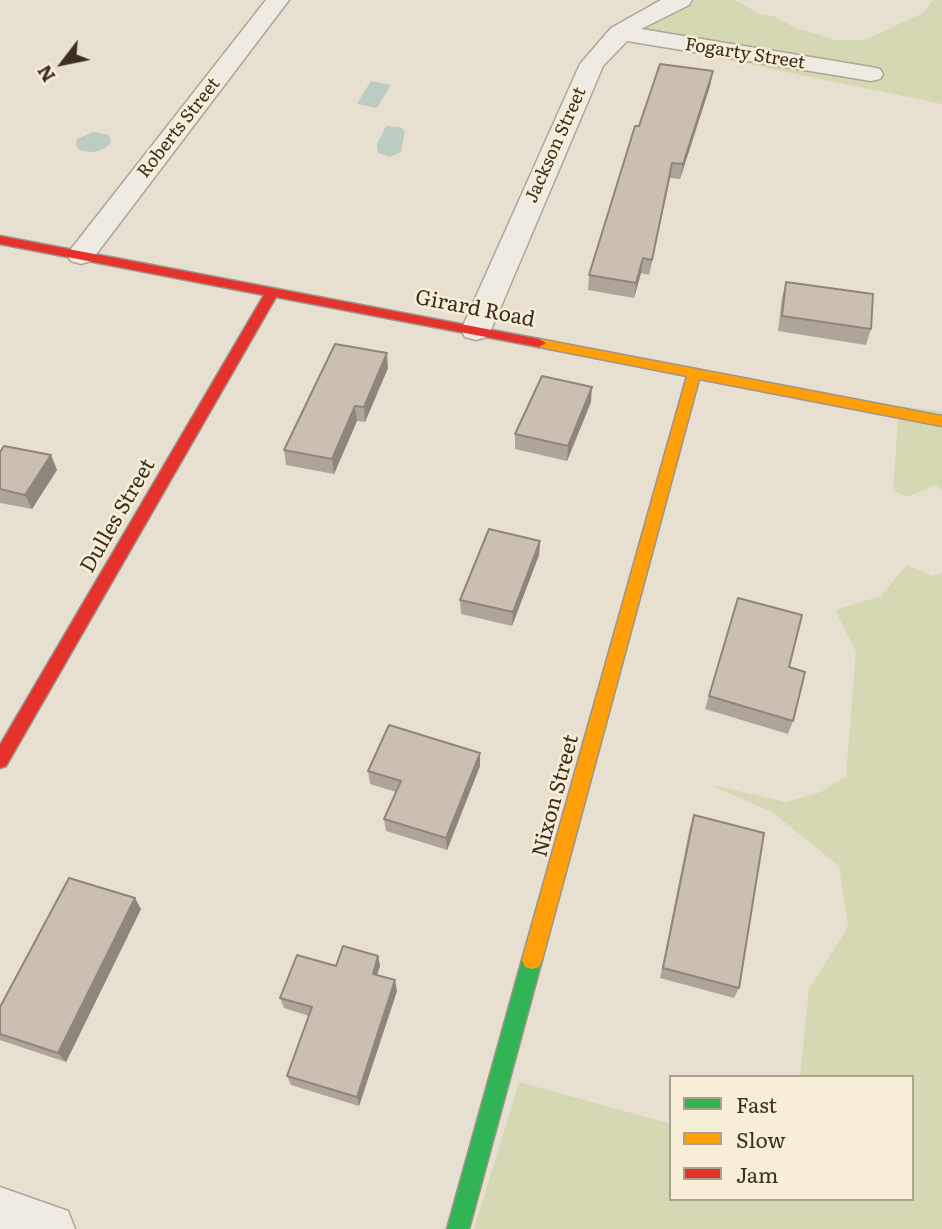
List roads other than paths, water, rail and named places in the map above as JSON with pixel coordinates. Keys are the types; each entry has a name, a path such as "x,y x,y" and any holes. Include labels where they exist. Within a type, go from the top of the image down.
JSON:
{"street":[{"name":"Roberts Street","path":"80,255 278,0"},
{"name":"Jackson Street","path":"475,330 592,64 619,33 636,19 681,0"},
{"name":"Fogarty Street","path":"619,33 871,74"},
{"name":"Girard Road","path":"0,240 942,421"},
{"name":"Dulles Street","path":"0,761 272,292"},
{"name":"Nixon Street","path":"458,1229 694,373"},
{"path":"0,1212 50,1229"}]}
